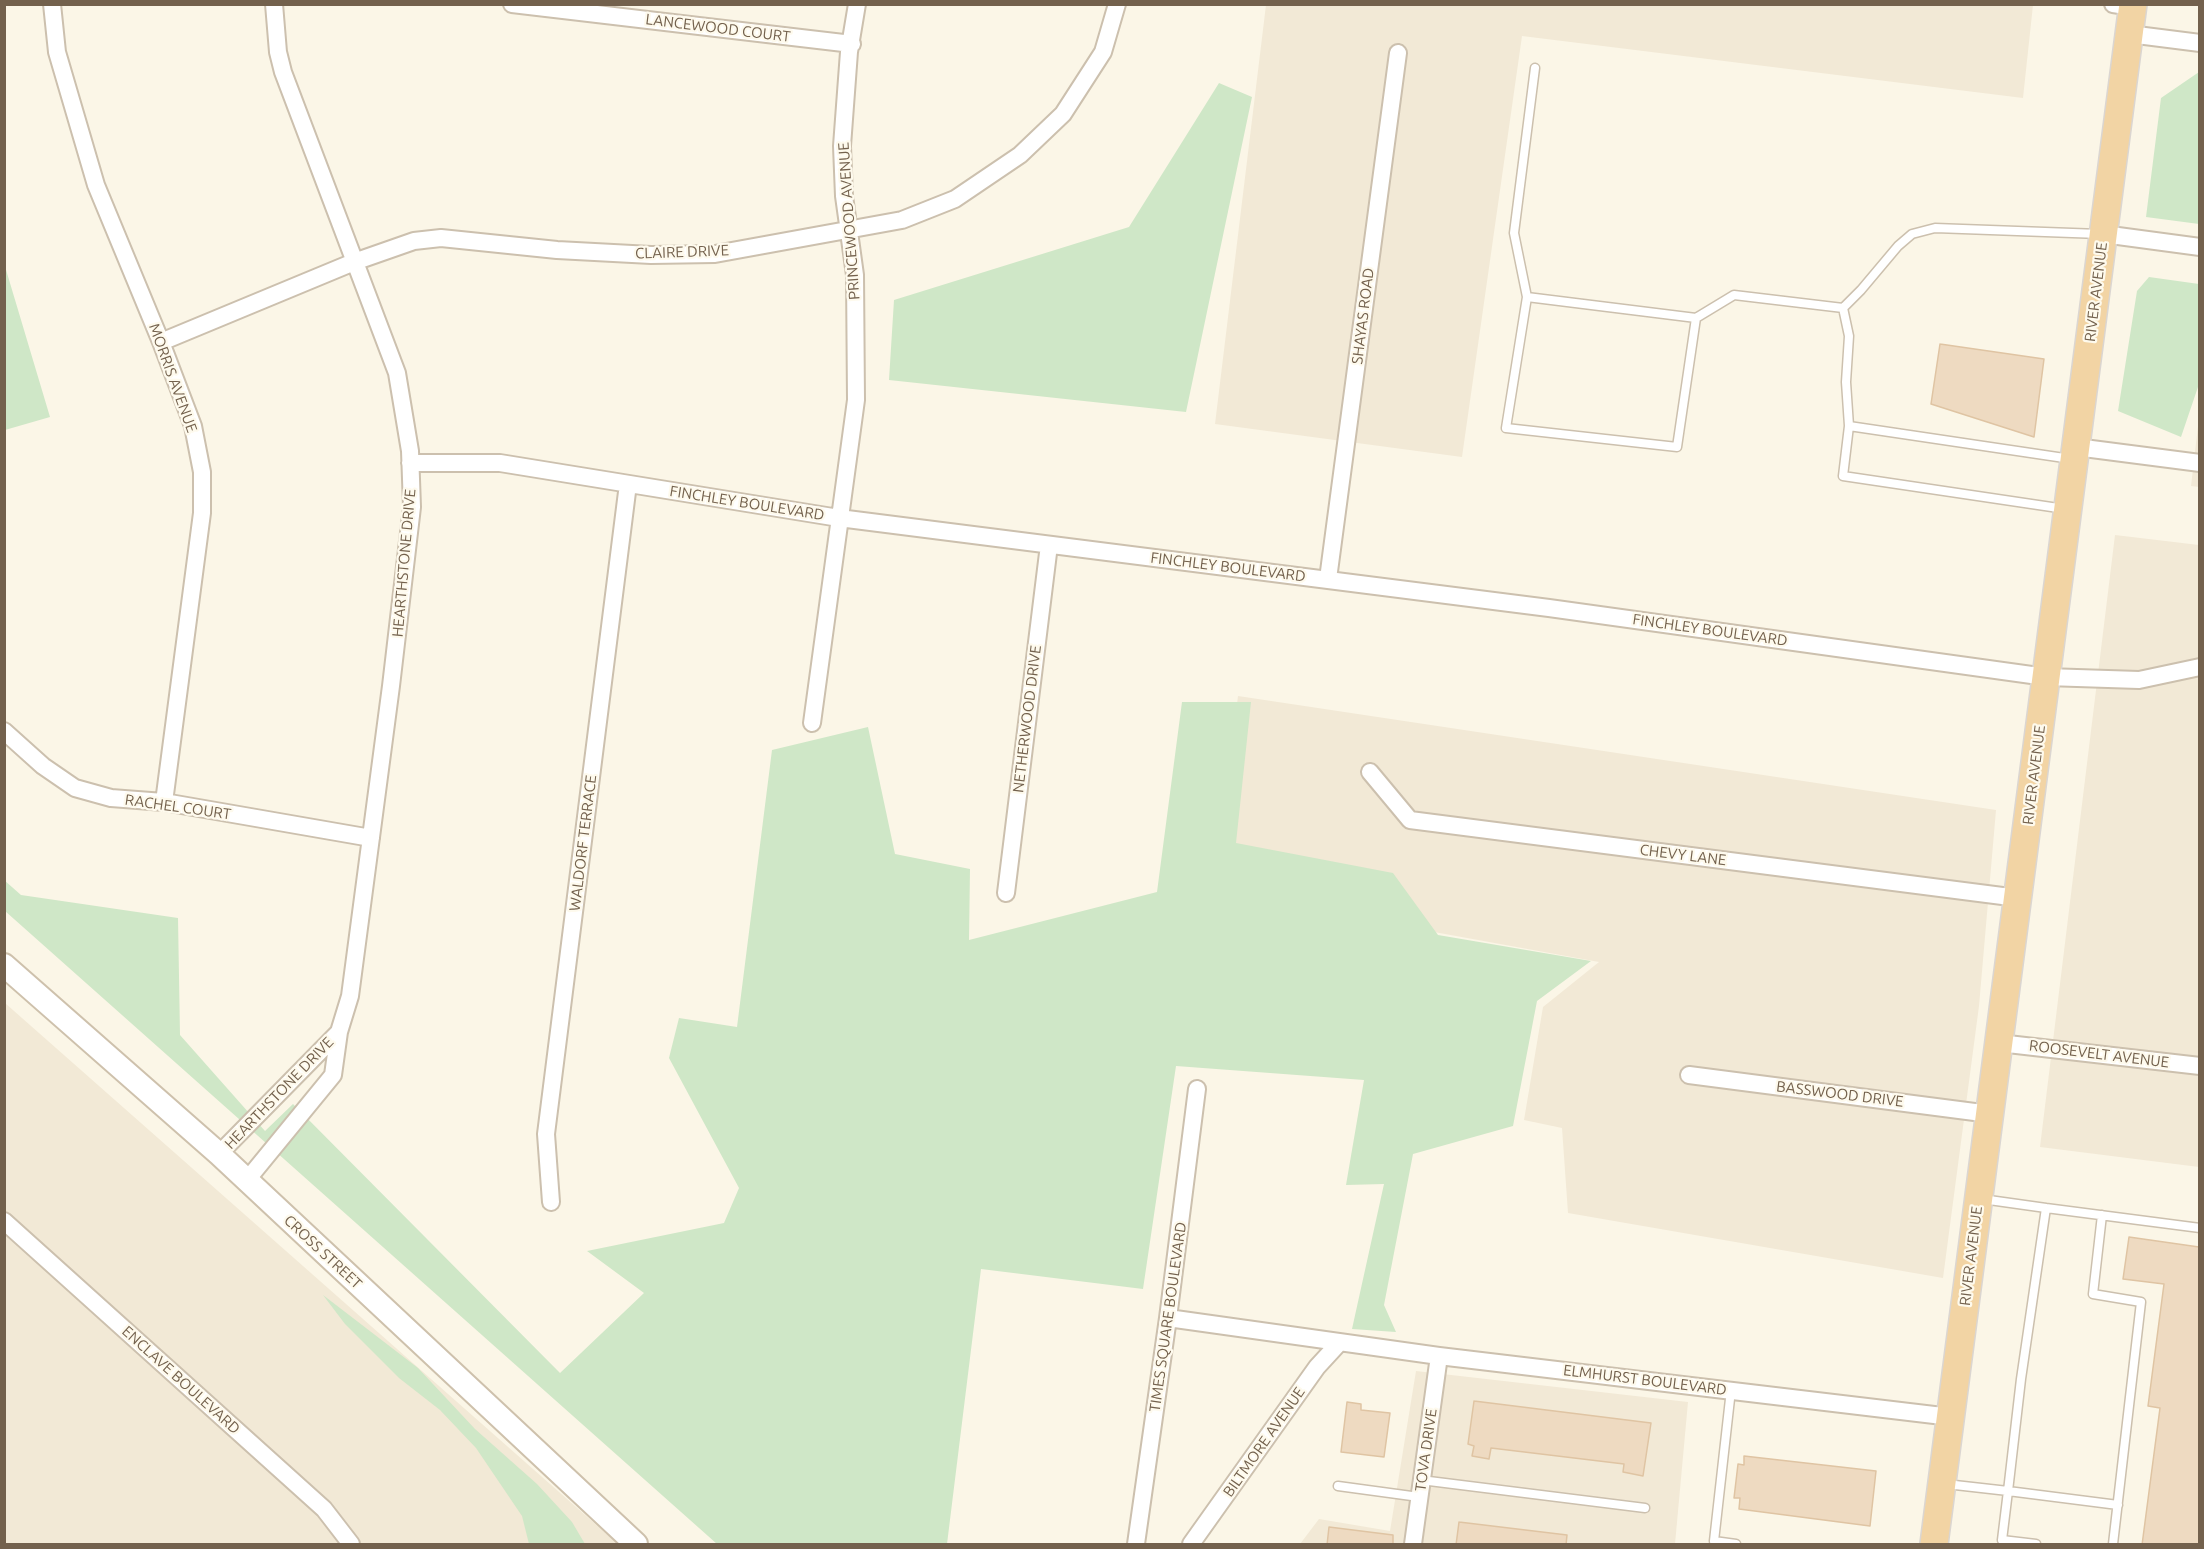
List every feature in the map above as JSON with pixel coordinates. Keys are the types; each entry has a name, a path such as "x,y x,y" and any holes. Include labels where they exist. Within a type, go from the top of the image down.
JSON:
{"highway":[{"name":"RIVER AVENUE","path":"1934,1545 2129,34 2126,5"}],"main road":[{"name":"CROSS STREET","path":"4,965 219,1154 636,1545"}],"street":[{"name":"MORRIS AVENUE","path":"52,4 57,52 96,185 193,426 202,472 202,513 164,802"},
{"name":"HEARTHSTONE DRIVE","path":"247,1180 333,1075 339,1032 350,996 412,507 411,463 397,373 283,72 278,52 274,4"},
{"name":"LANCEWOOD COURT","path":"513,4 852,44"},
{"name":"PRINCEWOOD AVENUE","path":"812,723 856,400 855,275 844,196 842,146 849,52 857,4"},
{"name":"CLAIRE DRIVE","path":"161,342 354,262 414,241 441,238 557,250 715,254 902,220 956,199 1020,155 1063,114 1103,52 1117,4"},
{"path":"2129,34 2199,43"},
{"name":"SHAYAS ROAD","path":"1328,579 1398,53"},
{"path":"2103,234 2199,247"},
{"path":"2075,453 2199,463"},
{"name":"FINCHLEY BOULEVARD","path":"411,463 500,463 839,518 1328,579 2046,677 2139,680 2199,667"},
{"name":"WALDORF TERRACE","path":"551,1202 546,1134 628,484"},
{"name":"NETHERWOOD DRIVE","path":"1006,893 1049,545"},
{"name":"RACHEL COURT","path":"4,731 43,766 75,788 111,798 164,802 371,838"},
{"name":"CHEVY LANE","path":"1370,772 1410,820 2018,898"},
{"name":"HEARTHSTONE DRIVE","path":"219,1154 339,1032"},
{"name":"ROOSEVELT AVENUE","path":"1999,1043 2199,1066"},
{"name":"BASSWOOD DRIVE","path":"1689,1075 1990,1114"},
{"name":"TIMES SQUARE BOULEVARD","path":"1136,1545 1197,1089"},
{"name":"ENCLAVE BOULEVARD","path":"4,1221 324,1509 351,1545"},
{"name":"ELMHURST BOULEVARD","path":"1168,1318 1439,1356 1951,1417"},
{"name":"BILTMORE AVENUE","path":"1191,1545 1317,1367 1340,1342"},
{"name":"TOVA DRIVE","path":"1413,1545 1439,1356"}],"lane":[{"path":"1535,68 1514,233 1527,297 1506,428 1677,447 1696,318"},
{"path":"1843,308 1898,246 1912,234 1935,228 2103,234"},
{"path":"1527,297 1696,318 1734,295 1843,308"},
{"path":"1843,308 1849,336 1846,382 1849,426 1843,476 2068,510"},
{"path":"1849,426 2075,453"},
{"path":"1979,1199 2199,1228"},
{"path":"2036,1545 2001,1542 2021,1379 2046,1208"},
{"path":"2102,1215 2093,1294 2141,1302 2113,1545"},
{"path":"1731,1390 1714,1541 1736,1545"},
{"path":"1942,1483 2118,1505"},
{"path":"1338,1486 1420,1489 1645,1508"}],"shaded area":[{"path":"1266,5 2033,5 2023,98 1522,36 1462,457 1215,424"},
{"path":"2199,418 2199,487 2191,486"},
{"path":"2115,535 2199,545 2199,1167 2040,1147"},
{"path":"1238,696 1996,810 1979,1006 1943,1278 1568,1213 1562,1128 1524,1120 1543,1007 1599,962 1214,892"},
{"path":"5,1003 618,1544 5,1544"},
{"path":"1416,1371 1688,1402 1675,1544 1300,1544 1319,1519 1390,1531"}],"green space":[{"path":"2199,72 2199,224 2146,217 2161,98"},
{"path":"1219,83 1252,97 1186,412 889,380 894,300 1129,227"},
{"path":"4,263 50,417 5,430 4,430"},
{"path":"2149,277 2199,284 2199,384 2181,437 2118,411 2137,291"},
{"path":"1182,702 1251,702 1236,843 1393,873 1438,935 1591,961 1537,1001 1513,1126 1413,1154 1384,1305 1396,1332 1352,1329 1384,1184 1346,1185 1364,1080 1176,1066 1143,1289 981,1269 947,1544 717,1544 5,911 4,880 21,895 178,918 180,1035 265,1131 293,1104 560,1373 644,1293 587,1251 724,1223 739,1188 669,1058 679,1018 737,1027 772,750 868,727 895,854 970,869 969,940 1157,892"},
{"path":"323,1295 418,1368 475,1429 537,1484 572,1522 585,1544 529,1544 522,1516 476,1448 440,1410 399,1378 345,1324"}],"building":[{"path":"1940,344 2044,359 2034,437 1931,404"},
{"path":"2129,1237 2199,1247 2199,1545 2142,1545 2160,1408 2148,1406 2164,1284 2123,1279"},
{"path":"1474,1401 1651,1423 1643,1476 1623,1472 1624,1464 1491,1448 1489,1459 1472,1456 1474,1446 1468,1444"},
{"path":"1347,1402 1361,1404 1361,1410 1390,1413 1384,1457 1341,1452"},
{"path":"1744,1456 1876,1471 1870,1526 1739,1509 1740,1498 1734,1498 1738,1464 1744,1465"},
{"path":"1459,1522 1567,1535 1566,1545 1456,1545"},
{"path":"1329,1527 1393,1535 1393,1545 1327,1545"}]}
